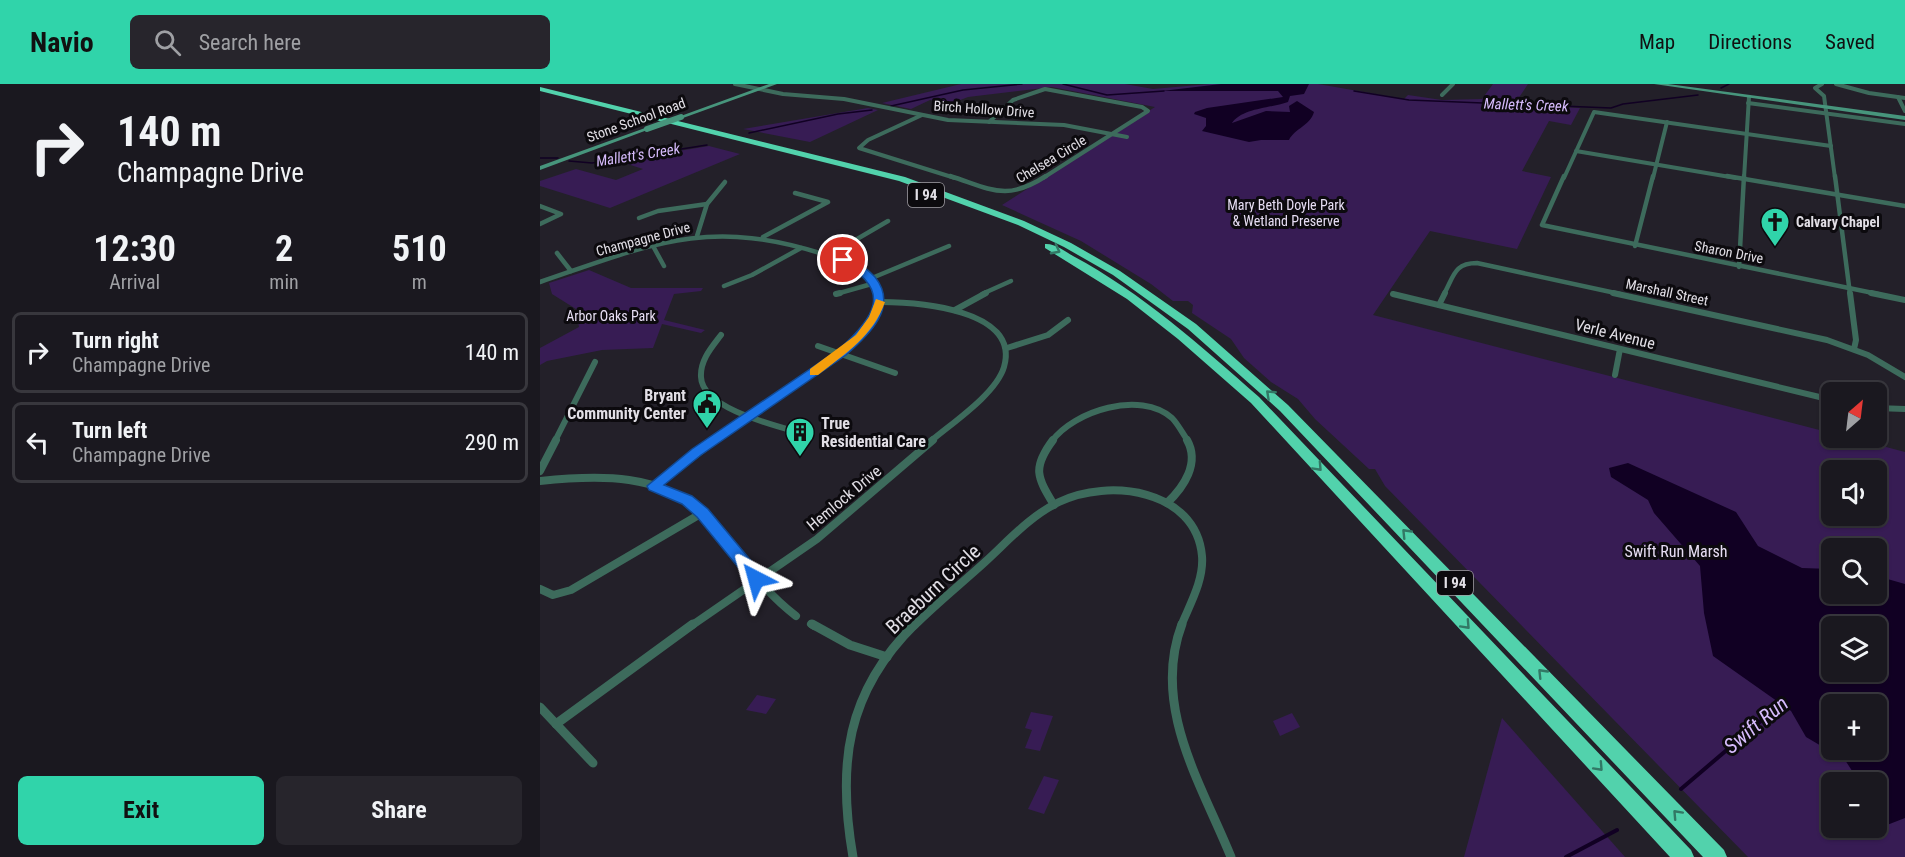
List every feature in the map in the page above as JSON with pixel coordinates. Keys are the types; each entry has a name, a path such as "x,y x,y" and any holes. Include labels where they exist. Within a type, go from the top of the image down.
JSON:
{"highway":[{"name":"I 94","path":"540,89 891,177 950,194 1045,234 1133,284 1234,360 1284,408 1717,857"},
{"name":"I 94","path":"540,95 842,170 934,197 1035,239 1114,284 1187,340 1255,400 1684,857"}],"main road":[{"name":"Stone School Road","path":"540,168 774,84"},
{"path":"1657,84 1675,85 1749,100 1905,118"}],"street":[{"name":"Birch Hollow Drive","path":"735,84 758,89 844,99 922,115 989,123 1064,125 1127,137"},
{"path":"1442,95 1453,84"},
{"path":"1822,84 1815,88 1824,96 1857,346 1854,349"},
{"path":"1836,84 1905,98"},
{"path":"1851,88 1861,84"},
{"name":"Chelsea Circle","path":"922,115 868,140 859,148 992,190 1010,192 1027,188 1148,110 1064,91 1045,90 1029,93 1002,107 989,123"},
{"path":"1898,97 1905,111"},
{"path":"1739,267 1749,100"},
{"path":"1826,110 1905,124"},
{"path":"1831,146 1602,112 1592,113 1576,151 1905,206"},
{"path":"1635,246 1667,122"},
{"name":"Sharon Drive","path":"1576,151 1542,223 1549,228 1905,300"},
{"path":"697,236 707,204 725,182"},
{"path":"763,237 828,202 795,193"},
{"path":"639,218 658,211 707,204"},
{"path":"540,206 561,214 540,224"},
{"path":"828,256 888,221"},
{"name":"Champagne Drive","path":"540,282 653,246 697,236 732,234 763,237 828,256 854,265 874,280"},
{"path":"653,246 664,266"},
{"path":"836,294 874,280 950,246"},
{"path":"724,286 752,275 801,248"},
{"path":"557,253 572,271"},
{"name":"Marshall Street","path":"1439,305 1459,266 1470,262 1816,337 1854,349 1905,377"},
{"path":"654,486 748,417 842,353 869,326 880,302 874,280"},
{"path":"956,310 1011,281"},
{"name":"Verle Avenue","path":"1393,294 1821,397"},
{"path":"880,302 926,303 956,310 989,324 1007,348 1048,335 1068,320"},
{"path":"721,335 705,353 701,363 700,381 712,400 748,417 807,435"},
{"path":"818,346 895,373"},
{"name":"Hemlock Drive","path":"556,724 756,579 792,557 839,521 987,393 1002,375 1008,356 1007,348"},
{"path":"1615,375 1620,349"},
{"path":"540,471 595,362"},
{"path":"1054,505 1041,490 1038,477 1037,466 1043,449 1058,433 1081,417 1103,408 1123,404 1141,405 1162,412 1188,439 1192,464 1179,490 1167,503"},
{"path":"1887,408 1905,409"},
{"path":"540,482 600,478 654,486 687,500 702,513 770,596 796,616"},
{"name":"Braeburn Circle","path":"853,857 844,806 844,766 860,703 887,657 936,604 1031,521 1054,505 1073,496 1111,489 1140,492 1167,503 1192,528 1203,552 1199,579 1172,654 1169,682 1173,717 1231,857"},
{"path":"540,589 553,595 571,590 702,513"},
{"path":"811,624 850,645 887,657"},
{"path":"540,707 593,763"}],"green space":[{"path":"961,84 1125,84 1153,89 1209,84 1318,84 1404,99 1408,95 1442,100 1482,99 1493,84 1528,84 1514,105 1580,108 1571,125 1549,121 1522,171 1551,177 1517,249 1430,231 1373,315 1821,430 1821,448 1887,447 1905,452 1905,857 1748,857 1385,486 1375,469 1369,469 1315,419 1298,399 1271,382 1244,358 1231,339 1192,313 1193,305 1188,301 1173,301 1151,284 1081,241 1002,205 1155,107 1052,87 968,97 950,104 930,100 911,109 882,103"},
{"path":"868,108 878,110 810,142 743,129"},
{"path":"709,146 740,154 610,208 540,186 540,181 576,169 616,180 643,169 618,161"},
{"name":"Arbor Oaks Park","path":"589,270 631,288 703,288 701,291 674,294 664,320 705,330 701,333 662,324 653,348 602,350 547,361 540,365 540,348 579,327 576,309 552,294 549,283"},
{"path":"757,695 776,699 766,714 746,710"},
{"path":"1031,712 1053,716 1040,751 1025,748 1032,730 1025,728"},
{"path":"1292,713 1300,727 1280,736 1273,721"},
{"path":"1502,718 1625,857 1464,857"},
{"path":"1044,776 1059,780 1044,814 1028,809"}],"shaded area":[{"path":"1221,84 1309,84 1304,94 1290,96 1288,102 1250,111 1232,123 1266,111 1290,112 1289,106 1297,101 1314,112 1309,121 1289,140 1249,142 1202,131 1206,126 1206,118 1194,114 1195,112 1207,108 1283,97 1278,91 1162,91"},
{"path":"1628,463 1736,512 1758,546 1802,568 1821,569 1821,604 1887,604 1887,579 1905,584 1905,818 1887,825 1887,772 1853,772 1845,760 1887,760 1887,694 1821,694 1821,746 1806,737 1791,711 1713,656 1704,613 1700,566 1654,513 1648,500 1611,477 1609,468"}],"waterway":[{"name":"Mallett's Creek","path":"891,106 963,90 1022,84"},
{"name":"Mallett's Creek","path":"1063,84 1107,95 1164,91"},
{"name":"Mallett's Creek","path":"1721,88 1729,84"},
{"name":"Mallett's Creek","path":"1354,91 1409,100 1611,108 1623,104 1698,95"},
{"name":"Mallett's Creek","path":"749,133 838,114 872,110"},
{"name":"Mallett's Creek","path":"569,161 592,163 707,145"},
{"name":"Mallett's Creek","path":"540,158 558,158"},
{"name":"Swift Run","path":"1681,789 1782,703"},
{"name":"Swift Run","path":"1566,857 1617,830"}],"slow traffic":[{"path":"814,372 854,344 874,318 880,302"}],"place":[{"name":"Calvary Chapel","path":"1775,248"},
{"name":"Bryant Community Center","path":"707,430"},
{"name":"True Residential Care","path":"800,458"}],"route":[{"path":"756,579 702,513 687,500 654,486 697,452 842,353 860,337 879,309 879,289 864,270 843,260"}],"park label":[{"name":"Mary Beth Doyle Park & Wetland Preserve","path":"1286,214"},
{"name":"Swift Run Marsh","path":"1676,551"}]}
